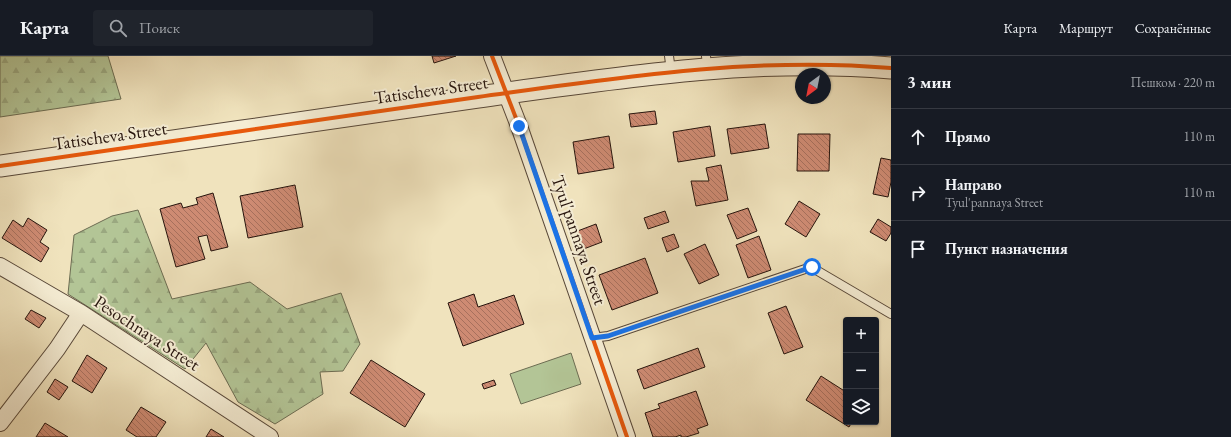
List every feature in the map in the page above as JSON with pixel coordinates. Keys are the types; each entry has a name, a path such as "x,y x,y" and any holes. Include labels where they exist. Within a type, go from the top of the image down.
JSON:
{"street":[{"name":"Tyul'pannaya Street","path":"492,56 507,93 627,437"},
{"name":"Tatischeva Street","path":"0,166 507,93 670,63 768,59 861,60 891,68"},
{"name":"Pesochnaya Street","path":"0,266 81,313 269,437"},
{"path":"0,423 57,349 81,313"}],"lane":[{"path":"592,338 608,336 812,267 891,314"}],"green space":[{"path":"0,56 108,56 121,99 0,117"},
{"path":"138,210 172,299 250,282 287,309 341,293 360,344 343,371 320,372 323,394 275,424 238,402 206,343 185,369 68,294 74,235 112,216"},
{"path":"571,353 581,384 521,404 510,374"}],"building":[{"path":"432,56 456,56 434,63"},
{"path":"655,111 657,124 631,127 629,114"},
{"path":"765,124 769,148 731,154 727,129"},
{"path":"710,126 715,156 678,162 673,132"},
{"path":"798,134 830,134 829,171 797,171"},
{"path":"609,136 614,168 578,174 573,142"},
{"path":"881,158 891,160 891,182 888,197 873,194"},
{"path":"721,165 728,200 696,206 691,181 709,181 706,168"},
{"path":"295,185 303,227 248,238 240,196"},
{"path":"213,193 228,247 211,251 207,235 198,237 205,259 176,267 160,209 181,203 183,208 198,204 196,198"},
{"path":"799,201 820,214 806,237 785,224"},
{"path":"748,208 757,231 737,239 727,215"},
{"path":"665,211 669,222 648,229 644,218"},
{"path":"28,218 47,230 40,242 49,248 41,262 2,238 13,220 23,227"},
{"path":"878,219 891,227 891,233 886,241 870,232"},
{"path":"596,224 602,242 581,250 575,232"},
{"path":"674,234 679,247 667,252 662,238"},
{"path":"759,236 771,270 748,278 736,245"},
{"path":"705,244 719,275 699,284 684,254"},
{"path":"645,258 658,293 612,310 599,275"},
{"path":"474,294 478,307 514,295 524,324 463,346 448,303"},
{"path":"786,306 803,347 784,354 768,313"},
{"path":"31,310 46,318 39,328 25,319"},
{"path":"698,348 705,367 644,389 637,370"},
{"path":"87,355 107,368 92,393 72,381"},
{"path":"371,360 425,394 405,427 350,393"},
{"path":"821,376 843,390 843,423 806,400"},
{"path":"55,379 68,387 59,400 47,392"},
{"path":"494,380 496,385 484,389 482,384"},
{"path":"696,391 708,425 697,429 699,433 686,437 681,437 681,435 675,437 653,437 645,413 660,408 658,404"},
{"path":"141,407 166,422 156,437 137,437 126,430"},
{"path":"45,423 68,437 36,437"},
{"path":"211,429 224,437 206,437"}],"cycle path":[{"path":"492,56 519,126 627,437"},
{"path":"0,166 632,76 736,67 788,65 839,65 891,68"}],"route":[{"path":"519,126 592,338 608,336 812,267"}]}
